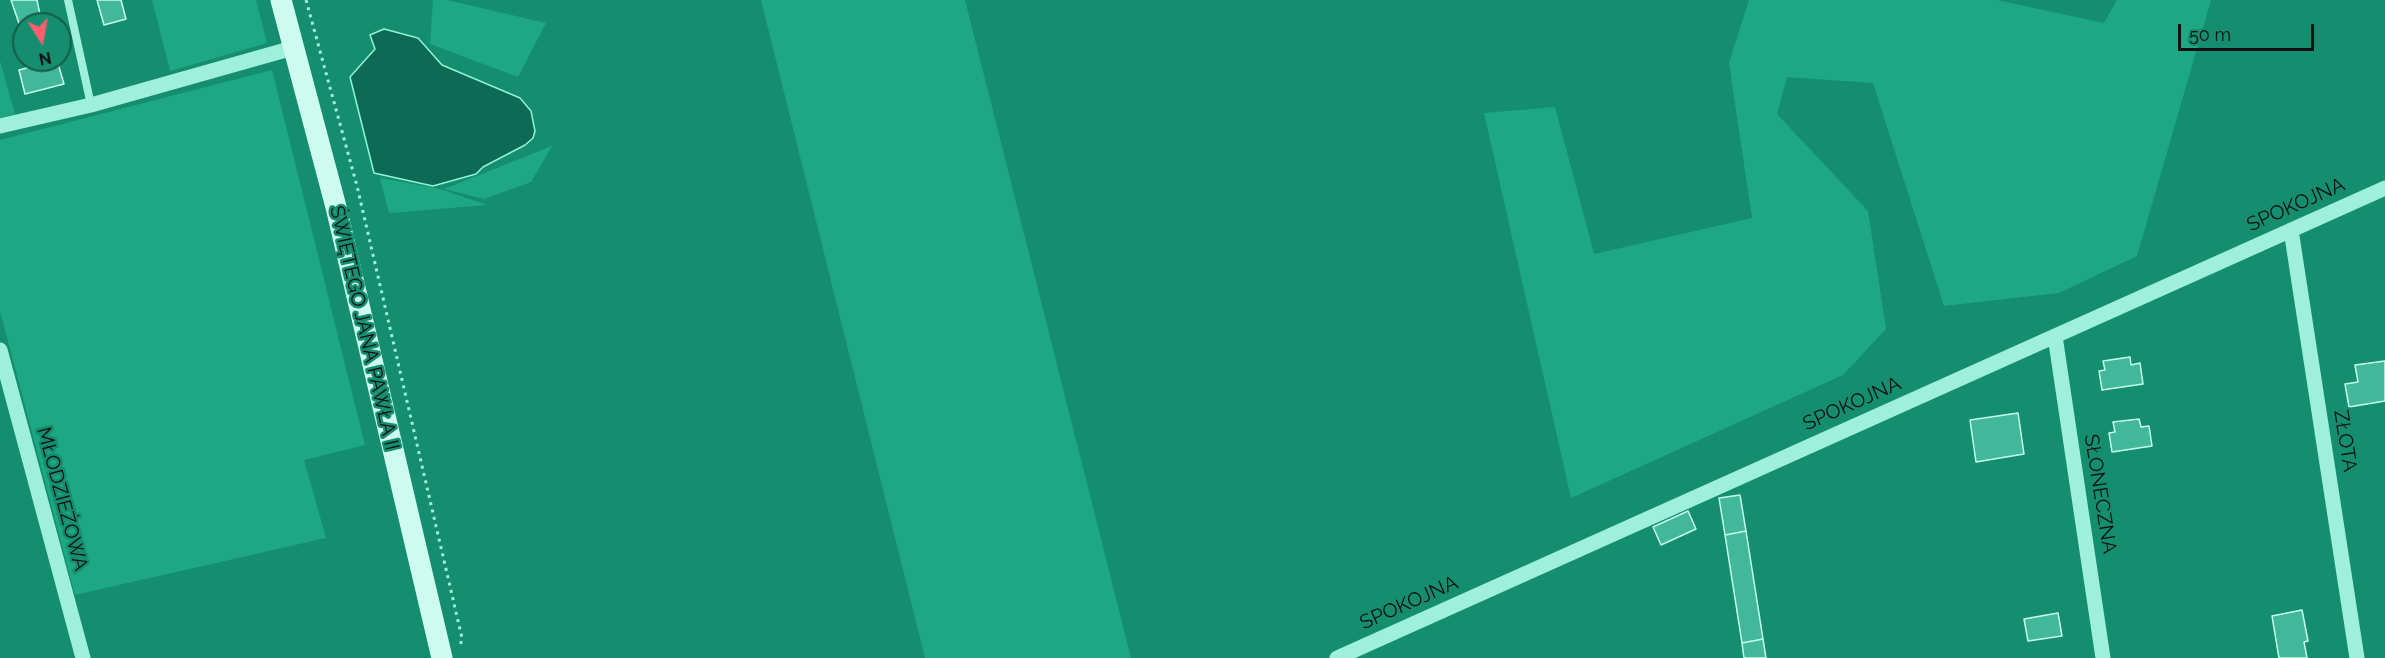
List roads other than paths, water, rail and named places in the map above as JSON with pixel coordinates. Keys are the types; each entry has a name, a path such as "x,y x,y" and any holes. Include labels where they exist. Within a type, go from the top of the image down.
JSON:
{"street":[{"name":"ŚWIĘTEGO JANA PAWŁA II","path":"281,0 450,657"},
{"path":"0,126 92,105 293,48"},
{"name":"SPOKOJNA","path":"1337,658 2385,188"},
{"name":"ZŁOTA","path":"2291,230 2357,658"},
{"name":"SŁONECZNA","path":"2055,336 2103,658"},
{"name":"MŁODZIEŻOWA","path":"0,350 83,658"}],"lane":[{"path":"68,0 92,105"}],"water":[{"path":"384,29 418,38 442,65 520,98 531,111 535,131 533,138 525,145 483,167 476,174 433,186 374,173 350,77 375,49 370,35"}]}
